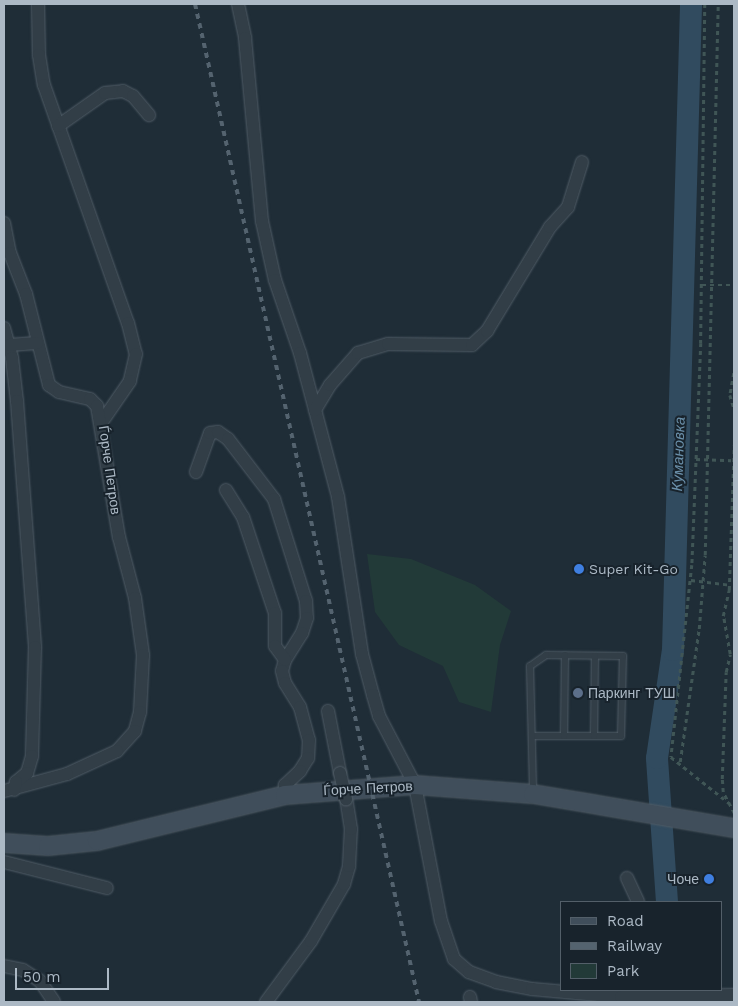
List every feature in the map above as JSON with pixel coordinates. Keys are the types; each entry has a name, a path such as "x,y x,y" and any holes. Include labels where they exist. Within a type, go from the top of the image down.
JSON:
{"street":[{"name":"Ѓорче Петров","path":"9,790 67,774 118,750 136,731 140,712 143,655 134,598 119,537 101,423 130,381 136,354 128,323 44,85 39,55 38,4"},
{"path":"238,4 245,38 262,221 275,280 315,410 338,497 362,654 379,716 415,785 441,920 454,959 469,972 496,982 532,989 621,997 658,992 720,996 734,995"},
{"path":"58,126 106,93 123,91 133,96 149,115"},
{"path":"315,410 330,385 358,353 388,344 472,345 487,331 550,228 568,207 582,162"},
{"path":"4,223 10,252 26,294 48,386 59,392 90,399 97,406 101,423"},
{"name":"Ѓорче Петров","path":"4,328 9,345 18,409 35,648 32,756 27,773 9,790"},
{"path":"9,345 37,343"},
{"path":"196,472 210,433 218,432 228,439 274,499 306,601 307,618 302,633 284,660"},
{"path":"226,490 243,517 268,589 275,613 275,646 284,660 285,683 300,707 309,740 308,758 300,771 289,779 285,795"},
{"path":"266,1002 310,941 344,884 349,866 351,829 328,711"},
{"name":"Ѓорче Петров","path":"4,843 48,846 97,841 285,795 415,785 533,794 734,828"},
{"path":"4,862 107,888"},
{"path":"627,878 638,901"},
{"path":"4,966 23,970 40,981 54,1002"}],"lane":[{"path":"532,736 621,736 623,656 546,655 530,666 533,794"},
{"path":"564,736 565,655"},
{"path":"594,736 595,656"}],"path":[{"path":"705,4 702,284 691,580 671,757 680,762 728,803"},
{"path":"680,762 703,582 718,4"},
{"path":"702,284 734,285"},
{"path":"734,373 730,395 734,408"},
{"path":"734,445 729,585 724,624 730,654 726,672 722,779 728,803 734,814"},
{"path":"696,459 706,461 732,460"},
{"path":"691,580 729,585"}],"green space":[{"path":"367,554 411,559 475,585 511,611 500,645 491,712 459,702 443,666 399,645 375,612"}],"waterway":[{"name":"Кумановка","path":"667,901 657,758 673,650 691,4"}],"railway":[{"path":"195,4 419,1002"}],"place":[{"name":"Super Kit-Go","path":"579,569"},
{"name":"Паркинг ТУШ","path":"578,693"},
{"name":"Чоче","path":"709,879"}]}
